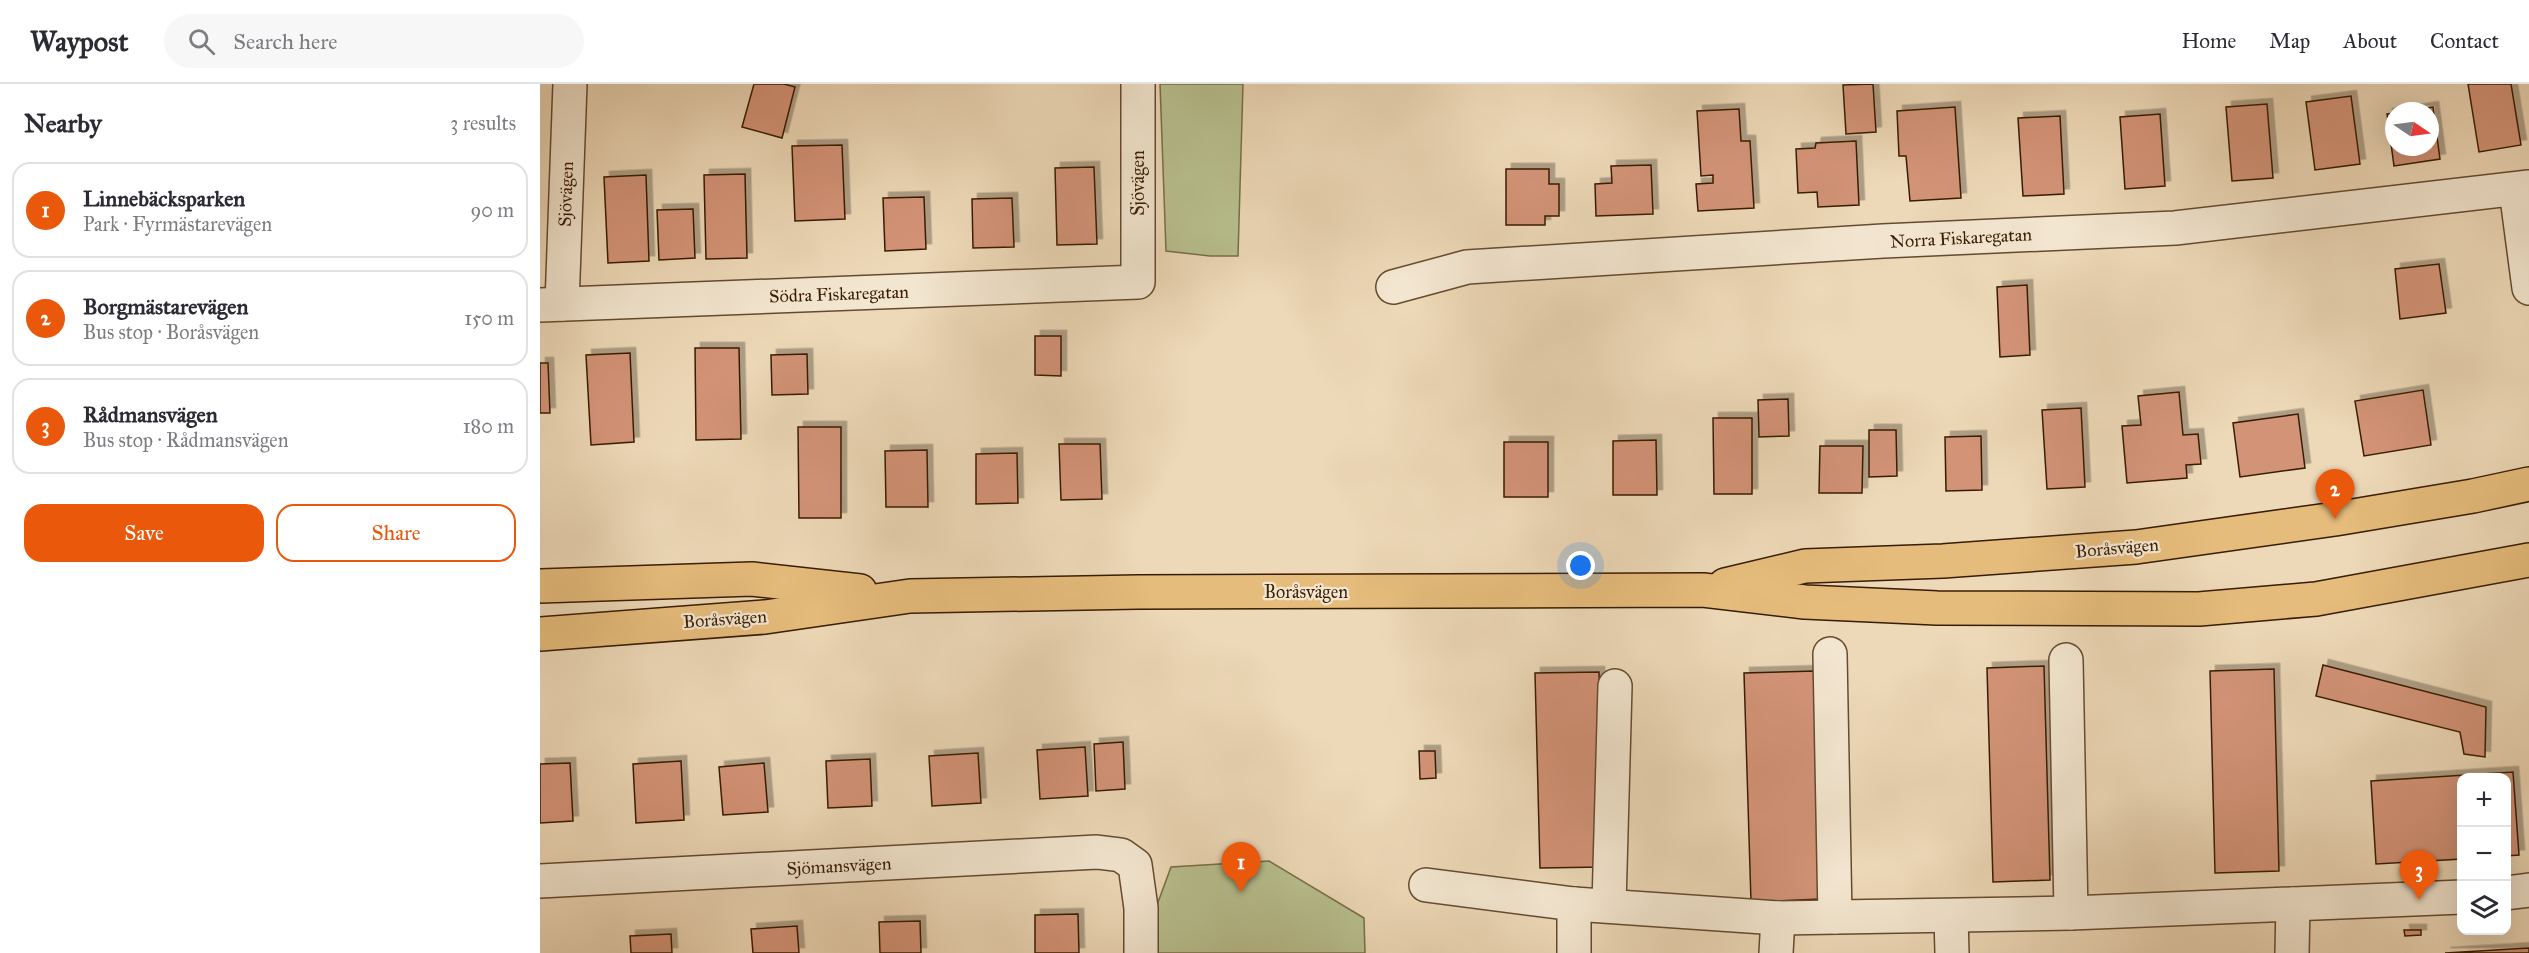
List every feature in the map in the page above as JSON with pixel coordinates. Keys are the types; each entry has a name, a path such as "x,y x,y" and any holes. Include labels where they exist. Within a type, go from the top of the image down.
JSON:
{"main road":[{"name":"Boråsvägen","path":"1703,590 1805,566 1955,561 2136,547 2231,535 2473,496 2529,484"},
{"name":"Boråsvägen","path":"540,634 765,616 910,596 1138,592 1703,590 1806,602 1913,607 2199,609 2316,599 2529,560"},
{"name":"Boråsvägen","path":"540,586 752,579 910,596"}],"street":[{"name":"Sjövägen","path":"551,305 570,84"},
{"name":"Sjövägen","path":"1138,84 1138,282"},
{"name":"Norra Fiskaregatan","path":"1393,287 1467,267 1883,241 2175,228 2523,189"},
{"path":"2523,189 2529,288"},
{"name":"Södra Fiskaregatan","path":"551,305 1138,282"},
{"path":"1830,654 1835,917"},
{"path":"2066,660 2071,913"},
{"path":"1609,905 1615,686"},
{"name":"Sjömansvägen","path":"540,882 1096,852 1120,855 1135,865 1141,908 1141,953"},
{"path":"1426,885 1574,904 1778,918 2071,913 2457,897"},
{"path":"2511,892 2529,890"},
{"path":"1574,904 1574,953"},
{"path":"2292,953 2293,904"},
{"path":"1951,916 1952,953"},
{"path":"1776,953 1778,918"}],"green space":[{"path":"1160,84 1243,84 1238,256 1210,256 1166,251"},
{"path":"1269,861 1364,918 1365,953 1153,953 1153,916 1171,867"}],"building":[{"path":"754,84 784,84 795,87 782,138 742,127"},
{"path":"1873,84 1876,132 1846,134 1843,85"},
{"path":"2468,84 2511,84 2521,145 2479,152"},
{"path":"2351,96 2360,164 2315,170 2306,102"},
{"path":"2267,104 2273,178 2232,181 2226,107"},
{"path":"1955,107 1961,198 1910,201 1906,156 1899,156 1897,111"},
{"path":"1739,109 1741,141 1750,141 1754,208 1698,211 1696,184 1713,183 1713,175 1701,176 1697,111"},
{"path":"2160,114 2165,186 2125,189 2120,117"},
{"path":"2060,116 2064,194 2023,196 2018,118"},
{"path":"1856,141 1859,205 1818,207 1817,192 1798,193 1796,149 1815,148 1816,143"},
{"path":"842,145 845,219 795,221 792,146"},
{"path":"2439,152 2440,159 2394,166 2393,156 2439,156"},
{"path":"1651,165 1653,214 1596,216 1595,184 1612,183 1611,166"},
{"path":"1094,167 1097,244 1057,245 1055,168"},
{"path":"1506,169 1549,169 1549,184 1559,184 1559,216 1545,216 1545,225 1506,225"},
{"path":"745,174 747,258 706,259 704,175"},
{"path":"646,175 649,261 608,263 604,177"},
{"path":"924,197 926,249 885,251 883,198"},
{"path":"1012,198 1014,247 973,248 972,199"},
{"path":"693,209 695,258 659,260 657,210"},
{"path":"2439,264 2446,313 2400,319 2395,269"},
{"path":"2027,285 2030,355 2000,357 1997,287"},
{"path":"1035,336 1061,336 1061,376 1035,375"},
{"path":"695,348 739,348 741,439 696,440"},
{"path":"630,353 634,442 591,445 586,355"},
{"path":"807,354 808,394 772,395 771,355"},
{"path":"540,363 548,363 550,413 540,413"},
{"path":"2423,390 2431,445 2364,456 2355,401"},
{"path":"2179,392 2183,435 2198,434 2201,464 2186,465 2187,478 2127,483 2122,426 2141,425 2138,396"},
{"path":"1788,399 1789,436 1759,437 1758,400"},
{"path":"2081,408 2085,487 2047,489 2042,410"},
{"path":"2298,414 2305,468 2240,477 2233,423"},
{"path":"1713,418 1752,418 1752,494 1714,494"},
{"path":"798,427 841,427 841,518 799,518"},
{"path":"1869,430 1896,430 1897,476 1869,477"},
{"path":"1981,436 1982,490 1946,491 1945,437"},
{"path":"1656,440 1657,495 1613,495 1613,441"},
{"path":"1504,442 1548,442 1548,497 1504,497"},
{"path":"1059,444 1100,444 1102,499 1061,500"},
{"path":"1820,446 1863,446 1862,493 1819,493"},
{"path":"927,450 928,507 886,507 885,451"},
{"path":"1017,453 1018,503 976,504 976,454"},
{"path":"2323,665 2486,707 2485,757 2464,754 2460,732 2316,696"},
{"path":"2044,666 2050,880 1993,882 1987,668"},
{"path":"2274,669 2279,871 2215,873 2210,671"},
{"path":"1814,671 1821,899 1751,902 1744,673"},
{"path":"1599,672 1603,867 1540,868 1535,673"},
{"path":"1123,742 1125,789 1096,791 1094,744"},
{"path":"1085,747 1088,796 1040,799 1037,750"},
{"path":"1419,751 1435,751 1436,778 1420,779"},
{"path":"978,753 981,803 932,806 929,756"},
{"path":"870,759 872,806 828,808 826,761"},
{"path":"681,761 684,820 636,823 633,764"},
{"path":"570,763 573,821 540,823 540,764"},
{"path":"764,763 768,812 723,815 719,767"},
{"path":"2513,772 2519,855 2511,856 2511,773 2497,773"},
{"path":"2457,776 2457,859 2376,864 2371,781"},
{"path":"1078,914 1079,953 1035,953 1035,915"},
{"path":"920,921 921,953 880,953 879,922"},
{"path":"797,926 799,953 753,953 751,929"},
{"path":"2404,930 2421,930 2421,935 2405,936"},
{"path":"671,934 672,953 631,953 630,936"},
{"path":"2529,948 2529,953 2445,953"}],"place":[{"name":"Borgmästarevägen","path":"2335,519"},
{"name":"Linnebäcksparken","path":"1241,892"},
{"name":"Rådmansvägen","path":"2419,900"}]}
